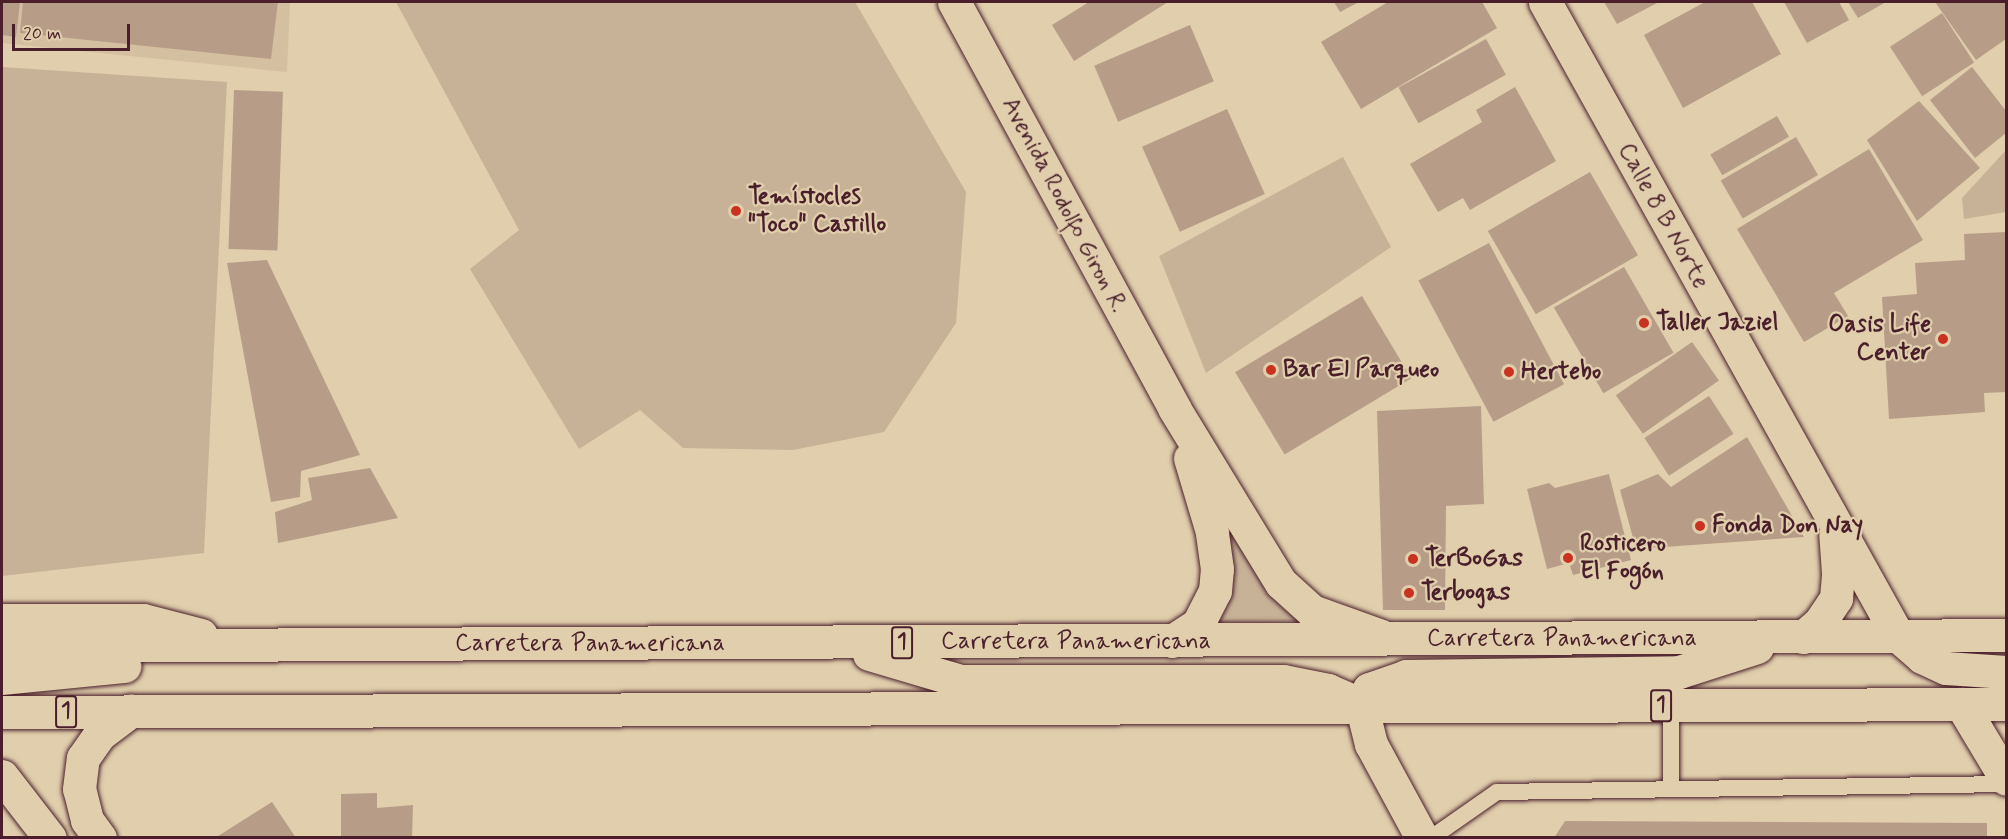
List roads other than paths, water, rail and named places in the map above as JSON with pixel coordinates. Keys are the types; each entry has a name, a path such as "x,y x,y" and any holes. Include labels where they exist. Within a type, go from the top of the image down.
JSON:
{"main road":[{"name":"Avenida Rodolfo Giron R.","path":"954,2 1174,408 1281,583 1312,611 1398,640"},
{"name":"Calle 8 B Norte","path":"1545,2 1834,526 1898,636 1922,657 1946,668 2007,672"},
{"name":"Avenida Rodolfo Giron R.","path":"1172,641 1198,624 1212,598 1217,569 1200,488 1174,408"},
{"name":"Calle 8 B Norte","path":"1795,637 1820,622 1836,598 1838,573 1834,526"},
{"path":"2,620 143,620 249,647"},
{"name":"Carretera Panamericana","path":"2,646 835,644 2007,635"},
{"path":"1422,837 1371,744 1362,708 1369,689 1406,676 1679,672 1795,637"},
{"path":"835,644 961,681 1283,681 1328,690 1362,708"},
{"path":"2,678 380,645"},
{"path":"1961,704 2007,779"},
{"name":"1","path":"2,712 2007,704"},
{"path":"93,829 79,789 83,758 100,734 131,711"},
{"path":"2,776 50,837"},
{"path":"43,837 56,825 77,818 93,829"}],"lane":[{"path":"1671,706 1671,789"},
{"path":"1431,837 1497,792 2007,784"}],"place":[{"name":"Temístocles \"Toco\" Castillo","path":"736,211"},
{"name":"Taller Jaziel","path":"1644,323"},
{"name":"Oasis Life Center","path":"1943,339"},
{"name":"Bar El Parqueo","path":"1271,370"},
{"name":"Hertebo","path":"1509,372"},
{"name":"Fonda Don Nay","path":"1700,526"},
{"name":"Rosticero El Fogón","path":"1568,558"},
{"name":"TerBoGas","path":"1413,559"},
{"name":"Terbogas","path":"1409,593"}]}
